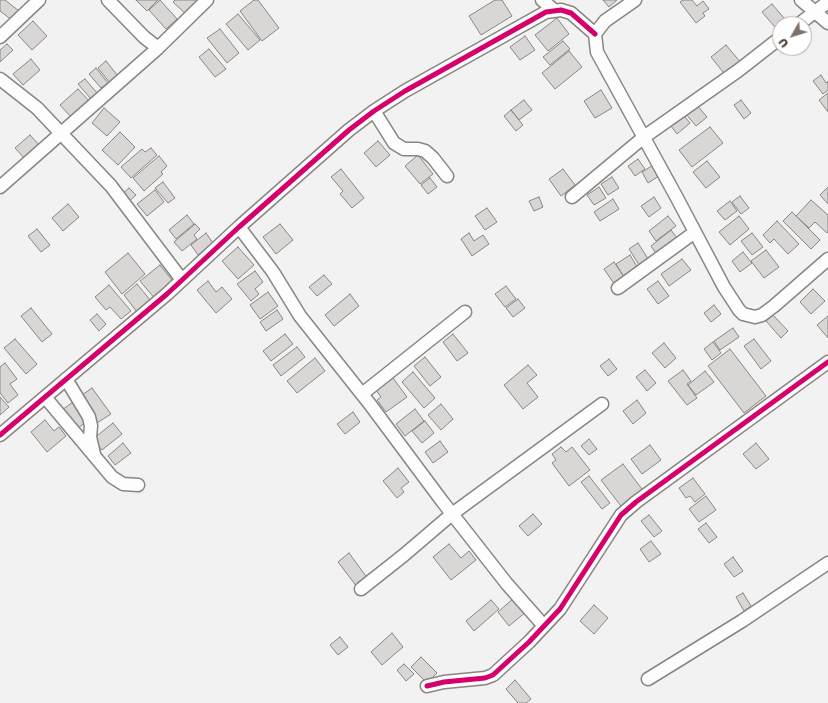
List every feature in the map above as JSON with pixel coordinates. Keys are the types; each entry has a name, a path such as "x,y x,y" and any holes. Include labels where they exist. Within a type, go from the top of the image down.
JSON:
{"street":[{"path":"0,37 39,0"},
{"path":"108,0 144,37 158,48"},
{"path":"0,187 158,48 207,0"},
{"path":"542,0 554,10"},
{"path":"595,34 605,21 635,0"},
{"path":"801,0 828,23"},
{"path":"810,16 828,2"},
{"path":"0,435 167,294 239,227 349,130 374,111 405,91 546,12 554,10 561,10 571,13 595,34 597,52 724,287 743,314 755,317 762,315 828,259"},
{"path":"572,197 644,137 772,44"},
{"path":"0,79 36,108 62,133 111,186 182,280"},
{"path":"374,111 394,142 404,148 418,148 425,150 447,176"},
{"path":"239,227 273,272 300,316 362,394 452,514 507,584 544,626"},
{"path":"618,288 695,232"},
{"path":"362,394 465,312"},
{"path":"427,686 444,682 493,676 560,609 622,515 636,502 828,362"},
{"path":"66,379 89,417 91,426 90,437 94,455"},
{"path":"45,397 112,477 123,484 138,485"},
{"path":"361,589 452,514 602,404"},
{"path":"648,680 742,621 828,563"}],"building":[{"path":"0,0 5,0 19,11 12,20 0,11"},
{"path":"136,0 158,0 147,11"},
{"path":"160,0 177,19 166,29 149,10"},
{"path":"175,0 202,0 188,16 173,2"},
{"path":"254,0 258,0 279,28 262,41 240,11"},
{"path":"495,0 502,0 512,16 481,35 469,16"},
{"path":"603,0 617,0 609,7"},
{"path":"683,0 692,0 697,6 703,1 709,9 703,13 705,16 696,23 680,2"},
{"path":"772,4 782,16 772,16 772,24 762,12"},
{"path":"238,14 260,40 248,50 226,24"},
{"path":"557,18 569,34 548,51 535,35"},
{"path":"33,21 47,36 32,50 18,35"},
{"path":"220,29 239,53 227,63 207,38"},
{"path":"525,36 535,50 520,60 510,47"},
{"path":"563,41 570,49 550,65 543,57"},
{"path":"7,44 13,50 0,62 0,50"},
{"path":"726,45 742,64 727,77 711,57"},
{"path":"209,49 226,69 215,77 199,57"},
{"path":"569,51 582,67 555,89 542,73"},
{"path":"31,59 40,70 23,85 13,74"},
{"path":"106,61 118,76 110,83 98,68"},
{"path":"96,68 108,83 101,88 89,74"},
{"path":"821,75 826,83 828,81 828,90 823,94 813,81"},
{"path":"85,79 98,94 91,99 78,84"},
{"path":"78,89 90,102 72,118 60,105"},
{"path":"601,90 612,108 595,118 584,101"},
{"path":"828,93 828,112 819,100"},
{"path":"524,100 532,110 519,120 511,110"},
{"path":"741,100 751,113 744,119 734,105"},
{"path":"696,104 707,117 696,126 685,113"},
{"path":"104,108 120,122 107,136 92,123"},
{"path":"511,110 523,125 516,131 504,116"},
{"path":"681,112 690,123 677,134 668,122"},
{"path":"710,127 723,143 692,167 679,150"},
{"path":"120,132 135,147 118,165 102,150"},
{"path":"30,135 41,147 26,160 15,148"},
{"path":"378,141 390,155 376,167 364,153"},
{"path":"151,148 157,155 131,178 121,167 142,149 145,152"},
{"path":"418,155 433,174 420,184 405,166"},
{"path":"159,156 167,166 161,172 163,174 144,191 133,178"},
{"path":"638,159 645,169 635,176 628,166"},
{"path":"707,161 720,177 706,188 693,172"},
{"path":"655,164 662,174 648,183 642,172"},
{"path":"341,169 364,198 352,208 340,194 343,191 331,177"},
{"path":"563,169 575,185 561,196 549,179"},
{"path":"612,177 619,188 608,195 601,184"},
{"path":"430,178 437,187 428,194 421,185"},
{"path":"163,182 175,198 168,203 155,188"},
{"path":"599,187 606,198 594,205 587,195"},
{"path":"828,187 828,204 820,195"},
{"path":"129,188 136,195 126,204 120,196"},
{"path":"155,190 164,202 147,216 137,204"},
{"path":"740,196 749,208 741,214 732,202"},
{"path":"539,197 543,207 534,211 529,201"},
{"path":"654,197 661,208 649,217 641,206"},
{"path":"613,199 619,209 600,221 594,212"},
{"path":"811,200 828,215 827,233 815,222 809,228 796,216"},
{"path":"730,201 737,211 725,220 717,211"},
{"path":"68,204 79,217 63,231 52,218"},
{"path":"487,208 497,222 485,230 475,216"},
{"path":"792,212 820,240 811,249 783,221"},
{"path":"187,215 194,224 176,239 169,230"},
{"path":"668,216 676,226 656,241 649,231"},
{"path":"739,216 749,229 730,245 719,232"},
{"path":"777,221 799,244 788,254 774,239 770,243 763,235"},
{"path":"195,224 200,229 194,235 197,239 182,251 174,242"},
{"path":"280,224 293,240 276,254 263,237"},
{"path":"37,229 50,245 41,252 28,236"},
{"path":"671,230 679,241 658,256 651,246"},
{"path":"206,233 213,243 198,255 191,245"},
{"path":"469,233 474,241 483,235 489,244 472,256 461,239"},
{"path":"752,233 763,247 752,255 741,241"},
{"path":"638,243 650,262 641,268 629,249"},
{"path":"238,247 254,265 238,279 222,261"},
{"path":"766,250 779,267 764,278 751,261"},
{"path":"743,252 752,263 740,272 732,261"},
{"path":"128,253 145,274 122,294 105,272"},
{"path":"630,255 639,270 625,279 616,264"},
{"path":"682,259 691,270 669,286 661,274"},
{"path":"614,262 625,278 615,285 604,269"},
{"path":"160,265 175,284 156,300 140,281"},
{"path":"255,271 263,282 255,289 259,294 251,301 237,284"},
{"path":"324,275 332,284 317,296 309,287"},
{"path":"208,281 216,292 222,287 232,299 216,313 197,290"},
{"path":"658,281 669,296 658,304 647,289"},
{"path":"137,284 151,301 137,312 124,295"},
{"path":"109,285 131,311 121,319 110,307 106,310 95,297"},
{"path":"506,286 516,299 505,307 495,294"},
{"path":"813,289 825,301 811,314 800,302"},
{"path":"268,292 278,306 260,319 250,305"},
{"path":"350,294 359,306 334,326 325,315"},
{"path":"518,299 525,308 513,317 506,308"},
{"path":"714,305 721,314 711,322 704,313"},
{"path":"31,308 52,334 42,342 21,316"},
{"path":"277,310 283,319 266,331 260,322"},
{"path":"97,314 106,324 99,331 90,320"},
{"path":"773,315 788,331 781,338 766,321"},
{"path":"828,316 828,338 817,325"},
{"path":"733,328 739,337 720,350 714,341"},
{"path":"285,334 293,344 271,361 263,351"},
{"path":"453,334 468,353 457,361 443,342"},
{"path":"15,339 37,364 26,374 4,348"},
{"path":"754,339 771,361 761,369 744,346"},
{"path":"713,342 721,353 712,360 704,349"},
{"path":"664,343 676,358 665,368 652,353"},
{"path":"297,347 305,357 281,376 273,365"},
{"path":"730,349 766,396 744,413 708,366"},
{"path":"425,357 441,377 430,386 414,366"},
{"path":"315,358 325,371 297,393 287,381"},
{"path":"609,359 617,369 608,376 600,366"},
{"path":"5,363 17,379 10,384 18,395 8,403 0,393 0,367"},
{"path":"528,365 537,375 527,383 538,397 523,409 504,385"},
{"path":"645,370 656,383 647,391 636,377"},
{"path":"683,370 691,381 687,384 697,398 687,405 668,381"},
{"path":"705,371 714,382 696,395 688,385"},
{"path":"413,372 435,398 424,408 402,382"},
{"path":"393,378 407,397 386,412 377,400 381,397 376,390"},
{"path":"92,388 111,414 97,423 79,397"},
{"path":"0,397 9,407 0,415"},
{"path":"637,400 646,413 633,424 623,411"},
{"path":"73,402 87,421 77,429 62,410"},
{"path":"441,404 453,419 441,430 428,415"},
{"path":"415,409 424,421 405,436 396,424"},
{"path":"353,412 360,422 345,434 337,424"},
{"path":"45,420 54,431 59,427 66,436 47,452 31,432"},
{"path":"425,421 434,433 422,443 412,431"},
{"path":"113,423 122,434 102,450 93,439"},
{"path":"589,439 597,449 589,455 581,446"},
{"path":"440,441 448,452 433,463 425,452"},
{"path":"123,443 131,453 115,465 108,456"},
{"path":"756,443 769,459 756,469 743,454"},
{"path":"650,445 661,460 642,474 631,459"},
{"path":"561,447 566,452 572,447 590,470 569,486 552,463 556,460 552,454"},
{"path":"623,464 645,493 624,510 601,480"},
{"path":"398,468 409,482 401,488 404,492 397,498 383,481"},
{"path":"589,476 610,503 602,509 581,482"},
{"path":"693,478 705,494 695,502 690,496 686,498 679,488"},
{"path":"706,496 716,510 699,522 689,509"},
{"path":"533,514 542,524 528,536 519,526"},
{"path":"649,515 662,531 654,537 641,521"},
{"path":"706,523 717,537 709,543 698,529"},
{"path":"651,541 661,554 649,562 640,549"},
{"path":"449,544 461,558 469,551 476,560 451,580 433,557"},
{"path":"349,553 368,579 357,587 338,562"},
{"path":"733,557 743,571 734,577 724,564"},
{"path":"743,593 751,606 744,611 736,597"},
{"path":"515,597 527,611 509,626 498,612"},
{"path":"491,600 499,609 474,631 466,621"},
{"path":"594,605 608,618 594,634 580,621"},
{"path":"392,633 403,647 382,665 371,652"},
{"path":"340,637 348,647 338,655 330,645"},
{"path":"421,657 437,673 427,683 411,667"},
{"path":"404,664 414,674 406,681 397,670"},
{"path":"515,680 531,699 526,703 518,703 506,689"}],"cycle path":[{"path":"0,435 167,294 239,227 349,130 374,111 405,91 546,12 561,10 571,13 595,34"},
{"path":"427,686 444,682 485,678 493,675 529,642 560,609 621,515 636,502 828,362"}]}
